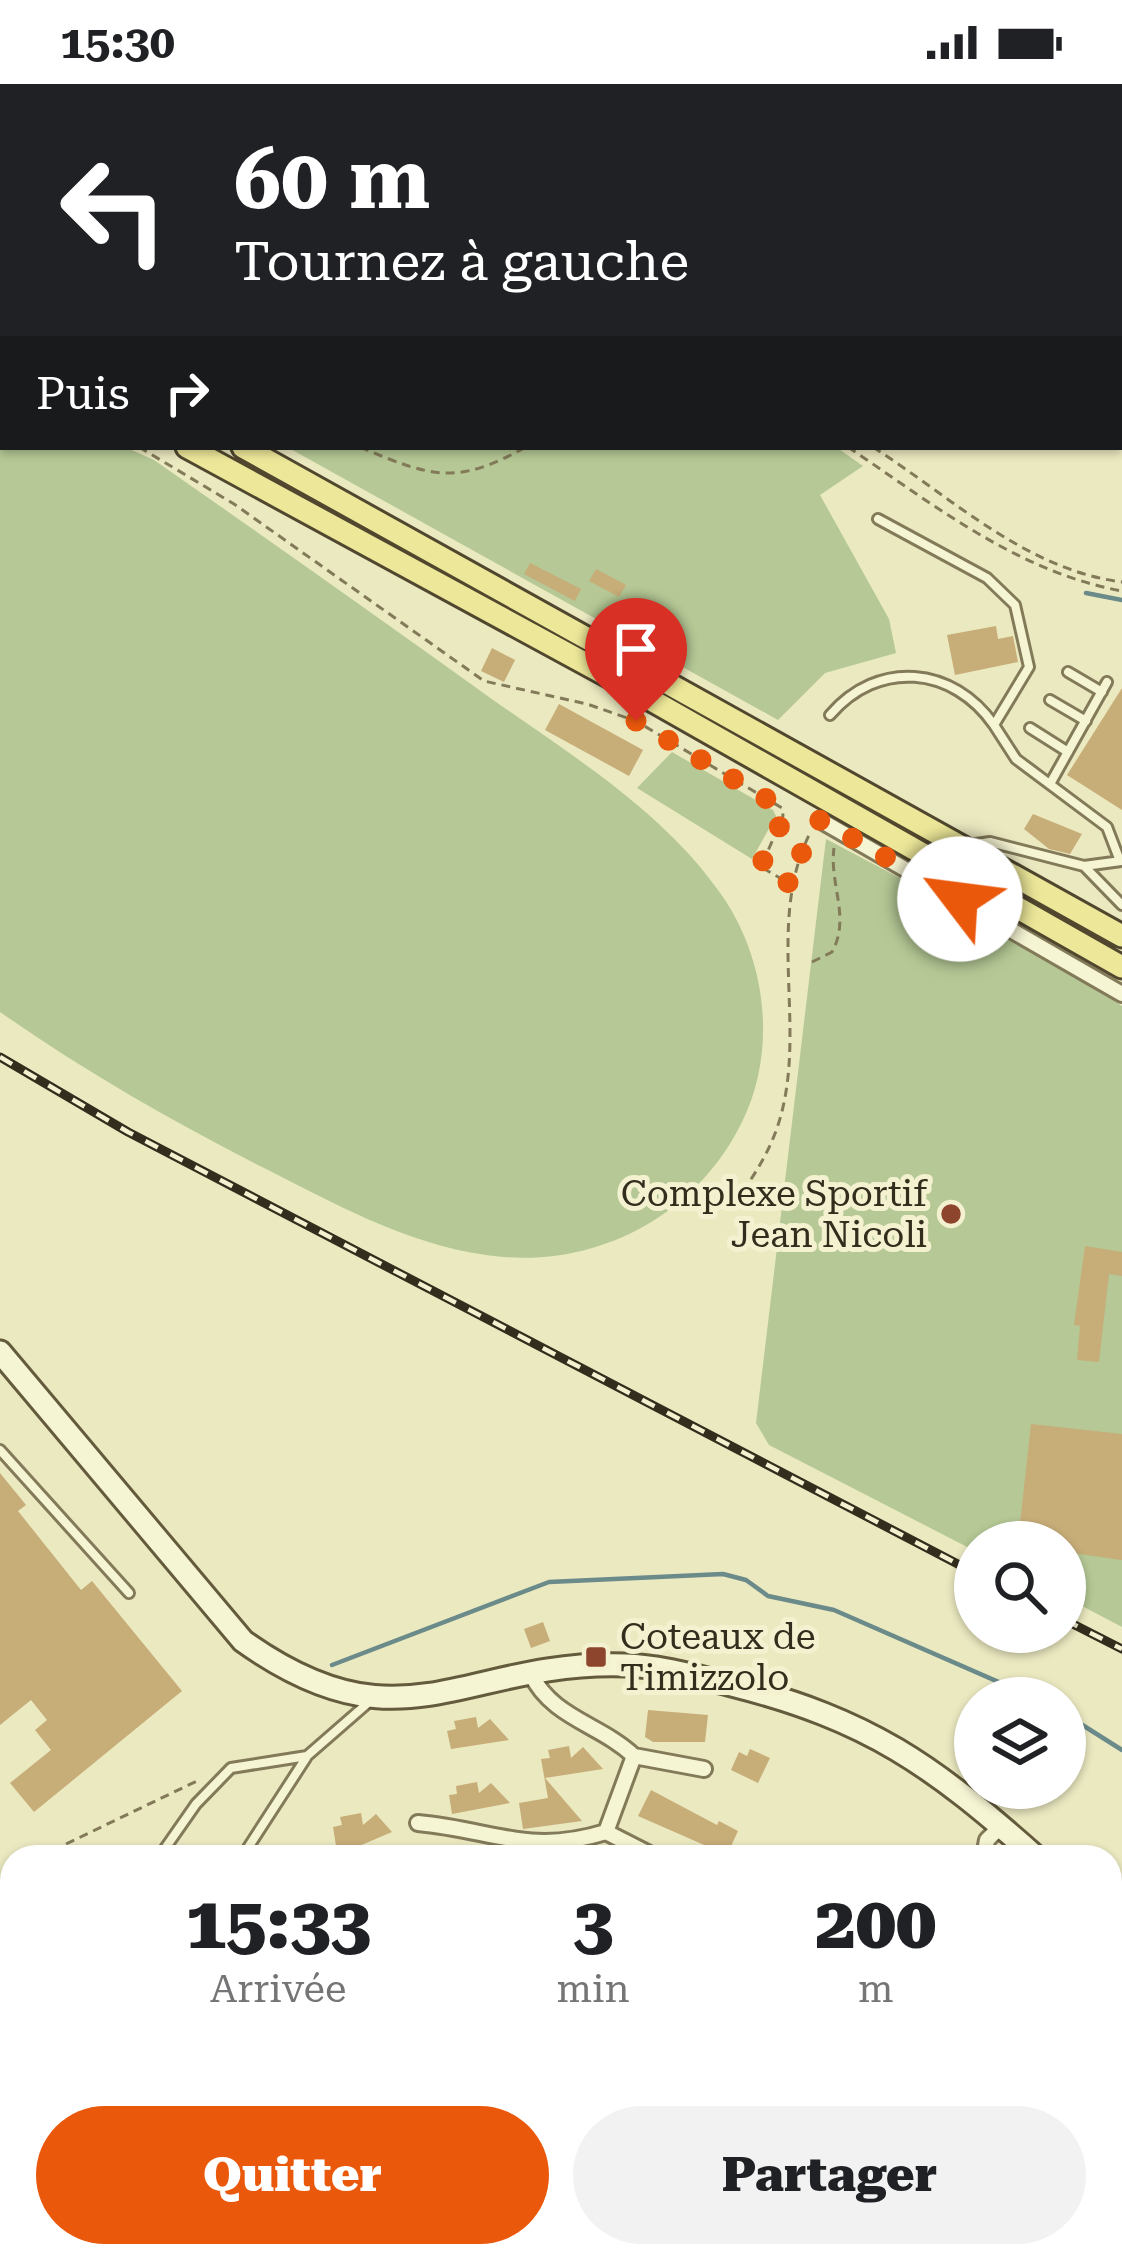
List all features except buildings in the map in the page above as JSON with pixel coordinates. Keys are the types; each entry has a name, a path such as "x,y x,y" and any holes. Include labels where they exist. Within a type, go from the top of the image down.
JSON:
{"main road":[{"path":"193,450 623,684 1122,967"},
{"path":"249,450 1122,936"},
{"path":"0,1352 243,1641 283,1670 370,1701 414,1700 531,1674 628,1665 782,1698 878,1735 943,1775 1022,1845"}],"street":[{"path":"820,820 1122,994"},
{"path":"531,1674 552,1706 606,1732 634,1756 704,1769"},
{"path":"606,1832 634,1756"},
{"path":"418,1823 525,1845"},
{"path":"986,1845 1001,1826"},
{"path":"541,1845 606,1832 631,1845"}],"lane":[{"path":"878,519 987,578 1015,605 1029,667 994,725"},
{"path":"1050,784 1105,687 1068,672"},
{"path":"830,715 860,689 911,676 963,689 1016,759 1107,827 1121,861 1084,866 990,842 961,847"},
{"path":"1050,700 1085,721"},
{"path":"1030,728 1068,752"},
{"path":"1084,866 1122,905"},
{"path":"0,1450 129,1593"},
{"path":"250,1845 307,1756 370,1701"},
{"path":"167,1845 196,1804 231,1768 307,1756"}],"path":[{"path":"144,450 234,504 484,681 516,693 587,704 636,721 763,793 782,808 783,816 761,867 792,885"},
{"path":"368,450 416,472 452,477 496,464 521,450"},
{"path":"853,450 1006,550 1078,583 1122,591"},
{"path":"877,450 1009,540 1069,573 1122,582"},
{"path":"734,1204 770,1148 782,1113 790,1053 785,966 792,885 804,845 820,820"},
{"path":"812,962 832,952 842,925 832,865 839,829"},
{"path":"65,1845 231,1768"}],"green space":[{"path":"0,450 132,450 154,460 645,811 699,866 738,922 758,978 763,1037 753,1095 742,1122 697,1186 636,1230 601,1245 526,1258 486,1255 426,1241 340,1206 191,1130 0,1012"},
{"path":"292,450 840,450 863,466 820,495 889,619 896,653 825,673 778,720"},
{"path":"672,752 773,810 776,816 752,859 637,788"},
{"name":"Complexe Sportif Jean Nicoli","path":"826,839 1019,941 1122,1006 1122,1627 1086,1608 1086,1521 954,1521 954,1540 769,1445 756,1423"}],"waterway":[{"path":"1086,593 1122,600"},
{"path":"332,1665 549,1582 723,1574 746,1580 768,1596 834,1610 987,1677"},
{"path":"1086,1727 1122,1750"}],"railway":[{"path":"0,1057 128,1132 954,1562"},
{"path":"1086,1631 1122,1649"}],"place":[{"name":"Complexe Sportif Jean Nicoli","path":"951,1214"},
{"name":"Coteaux de Timizzolo","path":"596,1657"}],"route":[{"path":"636,721 777,802 782,808 781,826 761,867 769,875 792,885 804,845 820,820 960,899"}]}
